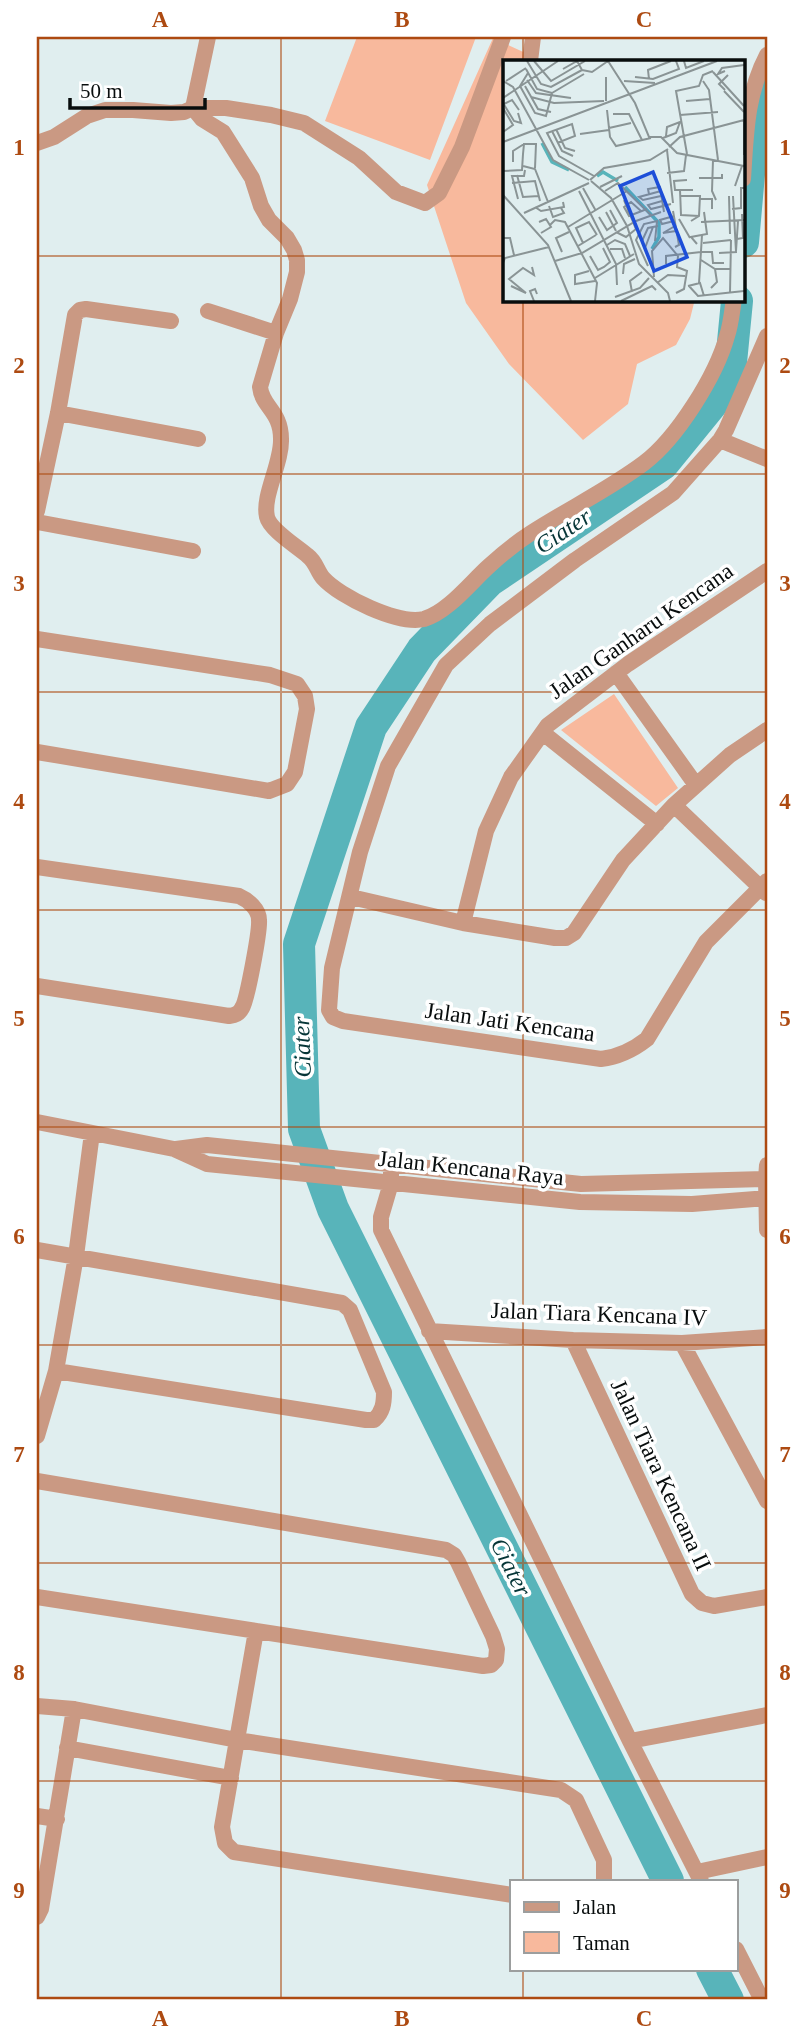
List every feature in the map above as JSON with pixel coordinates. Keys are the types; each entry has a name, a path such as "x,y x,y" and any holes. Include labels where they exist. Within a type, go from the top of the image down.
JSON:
{"street":[{"path":"193,108 208,37"},
{"path":"37,143 54,137 87,116 105,110 171,113 193,108 226,108 304,123 359,158 396,192 425,203 439,193 462,147 503,37"},
{"path":"511,37 533,37 530,60"},
{"path":"744,163 747,115 752,90 767,55"},
{"path":"193,108 202,118 223,132 253,178 261,206 295,250 297,272 260,387 261,396 280,422 282,442 268,496 267,519 273,528 313,560 322,577 338,591 399,618 425,618 444,608 528,534 606,489 646,461 666,443 684,421 710,377 727,337 734,301"},
{"path":"37,512 40,482 58,413 75,315 86,309 170,321"},
{"path":"208,312 276,333"},
{"path":"767,336 720,440 673,493 490,624 446,665 388,766 360,852 351,897 463,923 566,938 574,933 622,860 674,805 730,755 767,730"},
{"path":"58,413 198,439"},
{"path":"720,440 767,458"},
{"path":"37,522 193,551"},
{"name":"Jalan Ganharu Kencana","path":"463,923 486,831 511,777 548,725 616,673 767,571"},
{"path":"37,639 270,675 297,684 305,696 307,709 295,772 287,785 269,791 37,752"},
{"path":"616,673 696,785"},
{"path":"543,733 657,824"},
{"path":"674,805 765,888"},
{"path":"37,867 239,896 253,906 259,920 247,998 236,1015 37,986"},
{"name":"Jalan Jati Kencana","path":"351,897 332,968 331,1014 343,1021 601,1059 615,1057 638,1047 647,1039 706,942 765,888"},
{"name":"Jalan Kencana Raya","path":"37,1122 174,1149 207,1164 580,1202 692,1204 767,1198"},
{"path":"37,1436 56,1371 76,1256 92,1133"},
{"name":"Jalan Kencana Raya","path":"174,1149 207,1145 581,1184 767,1174"},
{"path":"391,1164 381,1230 699,1877 767,1857"},
{"path":"767,1174 767,1230"},
{"path":"37,1250 342,1303 350,1310 384,1392 384,1403 380,1415 374,1420 366,1420 56,1371"},
{"name":"Jalan Tiara Kencana IV","path":"429,1331 573,1340 682,1343 767,1337"},
{"name":"Jalan Tiara Kencana II","path":"573,1340 692,1594 702,1603 714,1606 767,1597"},
{"path":"682,1343 767,1501"},
{"path":"37,1481 446,1550 454,1555 458,1562 493,1636 497,1649 496,1660 491,1665 484,1666 37,1597"},
{"path":"256,1630 222,1827 225,1843 234,1852 510,1895"},
{"path":"37,1706 74,1709 237,1740 561,1790 576,1800 599,1848 604,1860 604,1880"},
{"path":"37,1917 41,1909 74,1709"},
{"path":"630,1741 767,1715"},
{"path":"67,1748 231,1778"},
{"path":"37,1816 57,1819"},
{"path":"738,1952 763,1995"}],"green space":[{"path":"357,37 476,37 430,160 325,121"},
{"path":"493,38 541,60 503,60 503,301 694,301 690,319 676,345 637,364 628,404 583,440 509,364 466,303 427,185"},
{"path":"614,694 678,788 656,806 561,730"}],"waterway":[{"name":"Ciater","path":"744,231 753,129 767,90"},
{"name":"Ciater","path":"668,1880 333,1209 304,1129 299,944 371,727 422,650 489,581 663,464 729,383 737,301"},
{"name":"Ciater","path":"713,1970 728,2000"}]}
